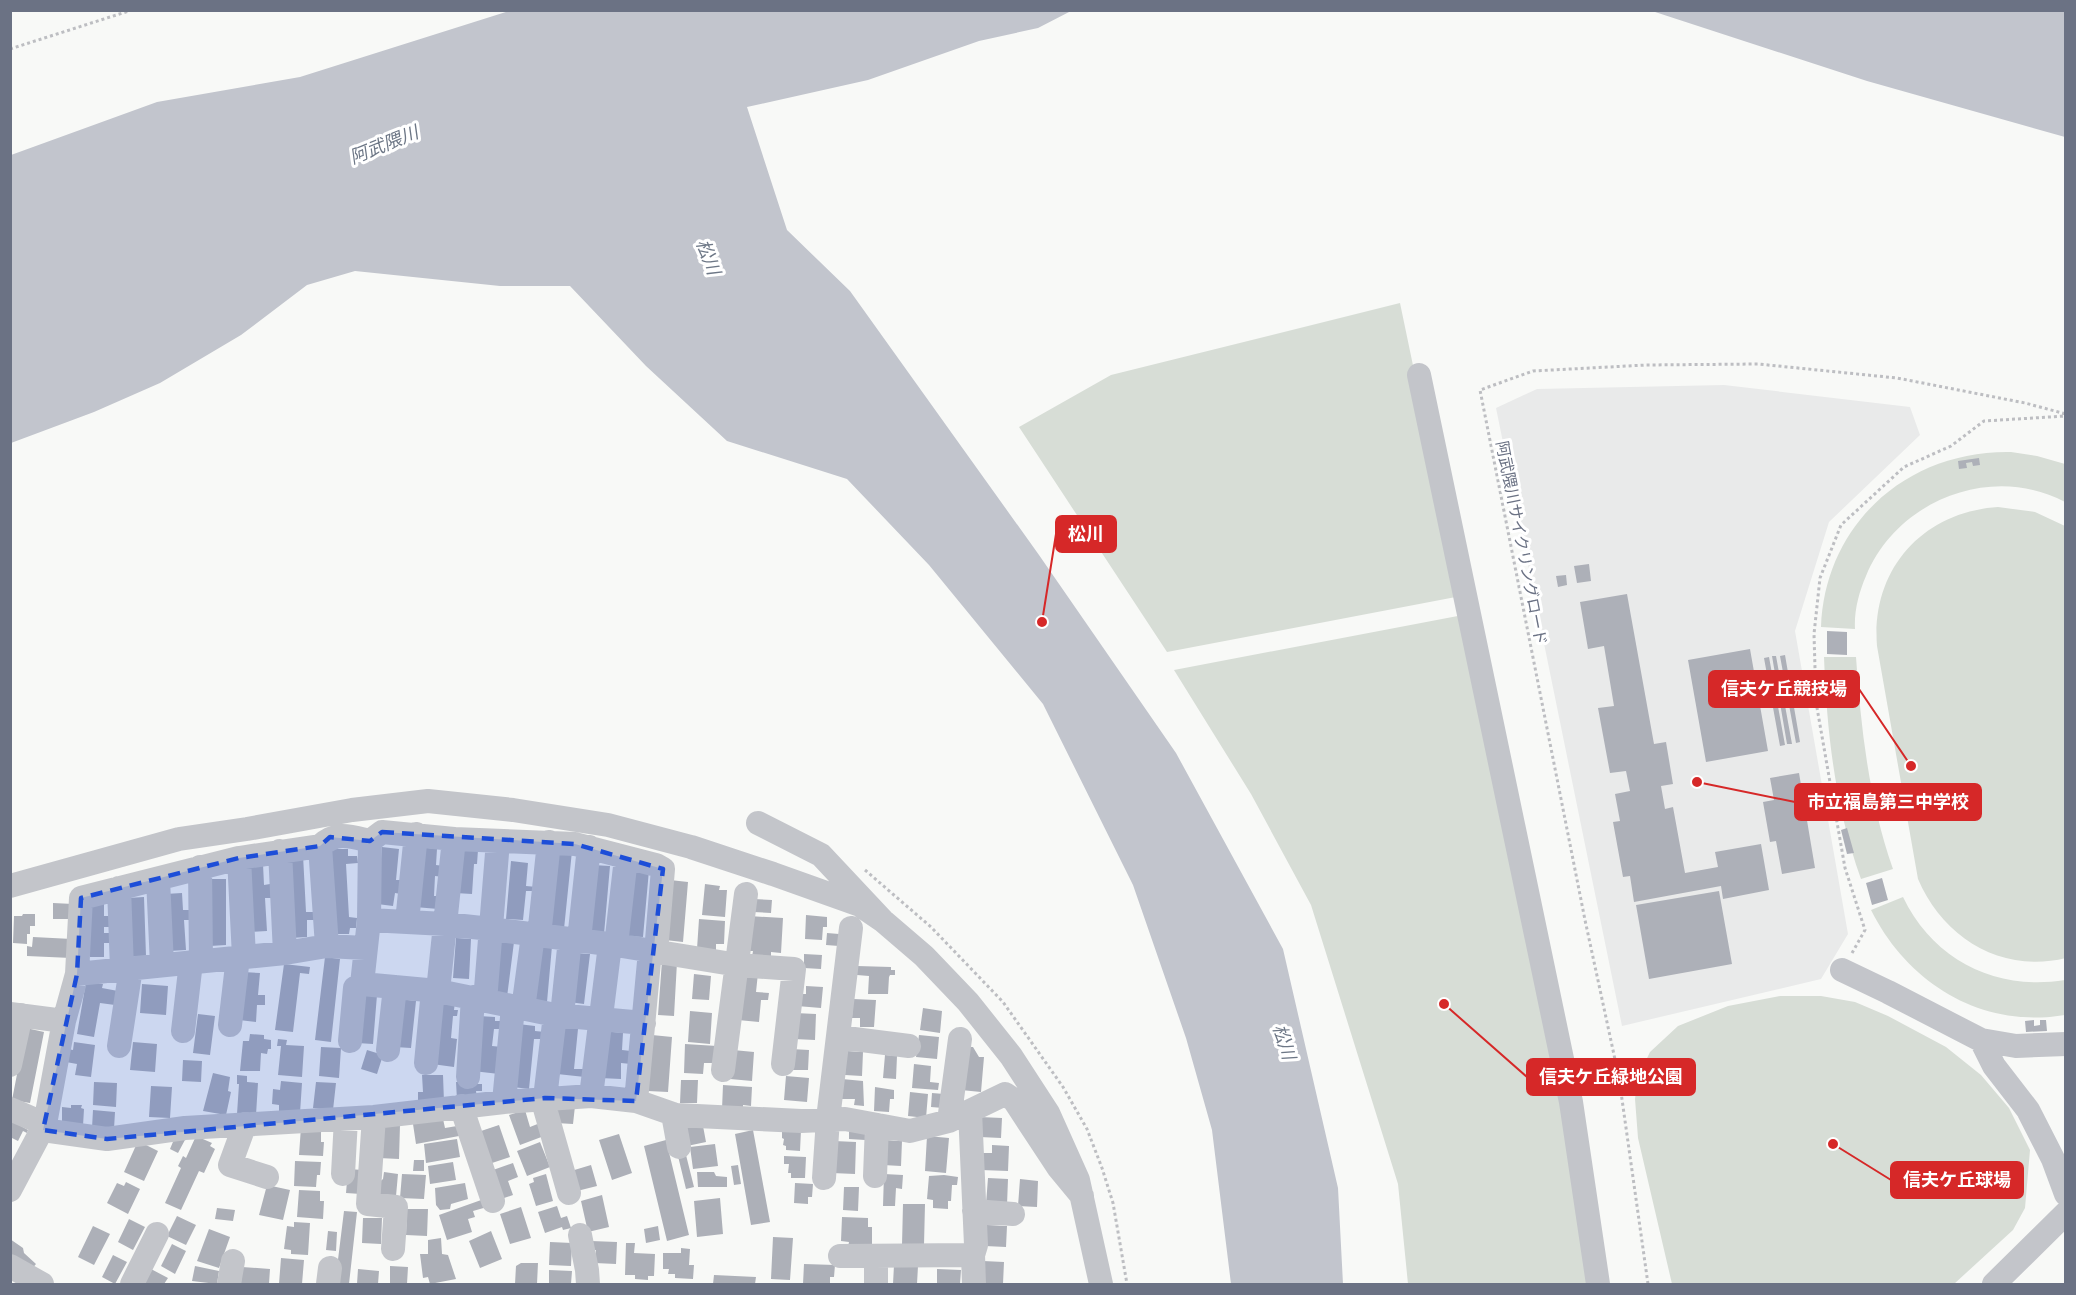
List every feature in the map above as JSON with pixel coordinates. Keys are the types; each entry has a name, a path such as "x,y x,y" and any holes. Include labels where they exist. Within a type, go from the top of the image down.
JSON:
{"street":[{"path":"1419,375 1571,1102 1598,1284"},
{"path":"10,886 179,839 352,810 428,801 513,810 618,827 691,847 861,905 882,920"},
{"path":"758,823 821,855 882,920 932,964 968,1002 1011,1056 1048,1113 1078,1180 1101,1284"},
{"path":"10,1190 44,1127 64,1021 77,974 81,898 239,858 320,846 330,837 345,836 370,841 382,832 454,839 549,842 589,847 656,865 663,869 636,1101"},
{"path":"407,922 416,834"},
{"path":"426,1063 454,839"},
{"path":"362,984 369,920 370,841"},
{"path":"468,1077 491,929 498,841"},
{"path":"504,1102 518,1008 536,935 549,842"},
{"path":"320,846 327,946"},
{"path":"568,1193 544,1098 589,847"},
{"path":"280,851 285,953"},
{"path":"230,1025 241,957 239,858"},
{"path":"591,1096 626,858"},
{"path":"183,1031 196,962 200,867"},
{"path":"158,879 162,965"},
{"path":"119,888 126,969 119,1046"},
{"path":"723,1070 746,894"},
{"path":"369,920 491,929 738,965 794,969 783,1064"},
{"path":"824,1178 828,1119 851,928"},
{"path":"77,974 285,953 327,946 365,948"},
{"path":"1842,970 1981,1040 2016,1046 2066,1044"},
{"path":"350,1041 355,987 362,984 436,991 559,1015 644,1023"},
{"path":"388,1050 395,987"},
{"path":"10,1065 16,1014 64,1021"},
{"path":"838,1037 909,1046"},
{"path":"960,1039 959,1116 974,1212 976,1245 973,1255 974,1284"},
{"path":"1981,1040 1994,1066 2028,1110 2053,1159 2066,1194"},
{"path":"10,1108 44,1127 108,1138 185,1128 374,1117 461,1106 591,1096 636,1101 673,1114 707,1118 801,1121 845,1119 910,1131 959,1116 1005,1094 1014,1100 1058,1167 1082,1196"},
{"path":"461,1106 493,1201"},
{"path":"673,1114 679,1147"},
{"path":"374,1117 368,1204 396,1207 393,1249"},
{"path":"343,1174 346,1119"},
{"path":"245,1124 230,1165 267,1177"},
{"path":"875,1176 877,1125"},
{"path":"974,1212 1013,1214"},
{"path":"1994,1284 2066,1213"},
{"path":"132,1284 157,1234"},
{"path":"580,1235 588,1284"},
{"path":"840,1256 973,1255"},
{"path":"876,1256 876,1284"},
{"path":"229,1284 233,1261"},
{"path":"10,1266 42,1284"}],"path":[{"path":"10,50 132,10"},
{"name":"阿武隈川サイクリングロード","path":"1648,1284 1619,1078 1585,920 1480,390 1533,371 1646,364 1758,364 1897,378 2025,403 2066,415"},
{"path":"1842,970 1865,930 1845,868 1816,702 1814,634 1820,578 1841,525 1904,467 1952,446 1984,421 2066,415"}],"highlighted area":[{"path":"382,832 575,844 663,869 636,1101 545,1098 107,1139 43,1130 77,974 81,898 239,858 320,846 330,837 370,841"}],"shaded area":[{"path":"1400,303 1461,596 1167,652 1019,427 1111,375"},
{"path":"1724,385 1910,407 1920,435 1829,522 1795,631 1848,934 1821,979 1622,1026 1496,408 1537,389"},
{"path":"2011,452 2065,464 2065,502 2037,491 2007,486 1978,488 1950,496 1923,509 1900,527 1880,549 1861,588 1856,609 1855,629 1821,627 1826,590 1838,556 1856,525 1879,500 1907,479 1938,464 1973,455"},
{"path":"1998,507 2035,512 2065,526 2066,958 2042,962 2019,961 1998,956 1977,947 1943,918 1929,900 1918,879 1877,646 1877,618 1883,593 1893,570 1907,550 1925,533 1946,520 1971,511"},
{"path":"1463,615 1567,1104 1592,1284 1408,1284 1398,1184 1311,905 1251,794 1174,670"},
{"path":"1824,657 1856,657 1867,764 1878,817 1893,869 1861,879 1845,824 1834,770 1827,714"},
{"path":"1903,897 1916,919 1932,939 1970,967 2015,981 2065,980 2065,1015 2034,1018 2005,1015 1951,996 1927,979 1905,960 1871,910"},
{"path":"1780,996 1821,996 1855,1002 1888,1016 1946,1047 1981,1075 2009,1108 2030,1150 2025,1208 2013,1230 1954,1284 1672,1284 1638,1138 1635,1099 1638,1077 1650,1052 1678,1026 1728,1006"}],"water":[{"name":"阿武隈川","path":"509,11 1071,11 1038,28 979,41 868,80 747,107 787,230 850,291 1039,555 1176,753 1283,949 1338,1188 1343,1284 1231,1284 1212,1130 1186,1038 1133,885 1043,704 929,565 847,479 727,441 646,366 570,286 500,286 355,271 307,285 241,335 160,383 94,412 11,443 11,155 157,102 300,77"},
{"path":"1652,11 2065,11 2065,137 1867,81"}],"building":[{"path":"1979,458 1980,465 1973,466 1972,462 1966,463 1967,468 1959,469 1958,461"},
{"path":"1589,564 1591,581 1577,583 1574,566"},
{"path":"1566,575 1567,585 1558,587 1556,576"},
{"path":"1627,594 1654,744 1666,742 1673,784 1661,786 1665,809 1673,807 1685,873 1718,867 1715,852 1761,844 1769,890 1723,899 1721,886 1634,902 1630,876 1623,877 1613,822 1620,821 1615,794 1630,791 1626,771 1610,773 1598,708 1614,706 1604,646 1588,649 1580,602"},
{"path":"1827,631 1847,632 1847,655 1827,654"},
{"path":"1750,649 1768,751 1706,762 1688,660"},
{"path":"1785,655 1800,742 1796,743 1780,656"},
{"path":"1772,656 1776,656 1792,744 1787,744"},
{"path":"1769,657 1785,745 1780,746 1764,658"},
{"path":"1799,773 1815,868 1782,874 1776,841 1770,842 1763,802 1774,800 1770,778"},
{"path":"1847,828 1854,853 1847,854 1841,830"},
{"path":"382,847 399,849 396,880 403,880 401,894 395,893 393,906 377,904"},
{"path":"419,847 437,849 436,865 444,866 443,877 435,876 434,896 439,896 438,909 415,907"},
{"path":"458,848 478,850 477,864 474,864 472,894 455,893"},
{"path":"328,849 348,849 348,856 357,856 358,863 346,864 349,917 357,918 356,928 350,928 349,934 334,934"},
{"path":"554,849 572,851 564,929 546,927"},
{"path":"303,855 306,912 314,912 314,920 307,920 307,937 290,938 285,857"},
{"path":"511,861 528,863 526,886 537,887 537,891 526,891 523,920 506,919"},
{"path":"263,864 264,885 270,884 271,898 265,898 267,931 249,932 246,865"},
{"path":"593,865 610,866 604,934 587,933"},
{"path":"632,868 649,870 643,937 625,936"},
{"path":"1882,878 1888,900 1872,905 1866,883"},
{"path":"209,879 226,879 226,945 210,946"},
{"path":"670,880 688,882 683,942 665,940"},
{"path":"705,884 720,886 719,890 727,890 725,917 702,915"},
{"path":"1719,891 1732,964 1649,979 1636,905"},
{"path":"182,893 183,910 190,910 190,920 184,920 186,950 169,951 165,894"},
{"path":"144,897 146,956 130,956 127,898"},
{"path":"753,899 772,900 771,913 753,912"},
{"path":"89,900 104,900 104,916 111,916 111,927 104,927 104,933 113,933 113,943 104,943 104,957 90,957"},
{"path":"53,903 73,904 73,919 53,919"},
{"path":"35,914 35,926 30,926 27,944 13,943 14,916"},
{"path":"806,915 827,917 827,927 823,927 822,940 805,939"},
{"path":"749,916 783,918 781,953 771,952 771,958 752,957 753,951 747,951"},
{"path":"699,919 725,921 724,944 716,944 716,950 697,949"},
{"path":"827,933 839,934 839,946 826,945"},
{"path":"33,937 72,939 71,958 27,956 27,946 32,947"},
{"path":"456,938 471,939 469,979 453,978"},
{"path":"499,940 514,942 507,997 492,995"},
{"path":"536,945 552,946 547,1002 532,1001"},
{"path":"575,953 590,954 584,1004 569,1002"},
{"path":"804,954 822,955 821,969 804,968"},
{"path":"325,957 340,959 331,1042 315,1040"},
{"path":"662,961 677,962 674,1016 658,1015"},
{"path":"284,964 310,967 309,974 300,973 293,1032 275,1030"},
{"path":"857,966 891,967 891,970 895,970 895,975 889,977 888,994 868,994 869,976 857,975"},
{"path":"243,972 260,973 258,995 265,995 265,1005 257,1005 256,1022 239,1020"},
{"path":"742,972 758,973 756,992 769,993 768,1000 761,1000 759,1022 738,1020"},
{"path":"694,974 711,976 709,1000 692,999"},
{"path":"86,982 103,984 102,988 118,991 115,1005 100,1003 94,1037 77,1034"},
{"path":"142,984 168,986 166,1015 140,1013"},
{"path":"806,986 823,987 821,1008 797,1006 798,994 806,994"},
{"path":"361,994 377,995 373,1044 357,1043"},
{"path":"400,999 416,1001 411,1048 395,1047"},
{"path":"853,999 876,1000 874,1027 860,1027 860,1018 852,1018"},
{"path":"439,1000 455,1002 454,1010 458,1010 457,1016 453,1016 451,1038 457,1039 454,1067 432,1064"},
{"path":"923,1008 942,1011 940,1033 920,1030"},
{"path":"690,1011 712,1013 710,1044 688,1042"},
{"path":"795,1013 816,1014 815,1040 794,1039"},
{"path":"198,1014 215,1016 210,1055 193,1053"},
{"path":"479,1016 495,1017 495,1021 504,1021 503,1029 494,1029 492,1046 502,1047 499,1074 473,1071"},
{"path":"2034,1020 2034,1026 2040,1025 2040,1020 2046,1020 2047,1031 2026,1032 2025,1021"},
{"path":"518,1024 535,1026 535,1031 545,1032 544,1039 534,1039 529,1089 513,1087"},
{"path":"563,1027 578,1029 574,1069 585,1069 585,1077 557,1074"},
{"path":"26,1028 44,1032 30,1103 12,1100"},
{"path":"603,1031 623,1033 622,1050 631,1051 631,1064 621,1063 621,1079 600,1078"},
{"path":"250,1034 264,1035 264,1039 271,1040 271,1049 268,1049 267,1054 261,1053 260,1071 240,1071 243,1041 249,1041"},
{"path":"652,1035 672,1037 668,1092 648,1091"},
{"path":"919,1035 939,1037 937,1059 916,1057"},
{"path":"278,1039 287,1040 286,1045 304,1046 302,1077 278,1075 281,1046 277,1046"},
{"path":"74,1042 95,1045 91,1077 75,1075 77,1064 66,1062 68,1049 73,1050"},
{"path":"133,1042 157,1044 155,1072 130,1070"},
{"path":"685,1044 717,1046 713,1063 704,1063 703,1074 684,1073"},
{"path":"321,1047 341,1048 339,1078 319,1076"},
{"path":"966,1047 973,1047 979,1057 984,1057 981,1092 961,1090"},
{"path":"791,1049 809,1050 808,1070 790,1070"},
{"path":"367,1050 383,1055 377,1074 361,1069"},
{"path":"733,1050 754,1052 752,1081 730,1079"},
{"path":"846,1051 863,1052 862,1076 845,1075"},
{"path":"885,1055 897,1056 896,1079 883,1078"},
{"path":"183,1060 202,1061 201,1082 182,1081"},
{"path":"914,1064 931,1066 930,1082 939,1083 938,1090 912,1088"},
{"path":"213,1073 230,1077 228,1091 231,1092 226,1115 203,1111"},
{"path":"237,1075 247,1076 247,1082 258,1083 256,1115 237,1114 239,1084 237,1084"},
{"path":"422,1075 443,1075 444,1102 418,1100 418,1092 423,1092"},
{"path":"786,1076 809,1078 807,1102 784,1100"},
{"path":"842,1079 863,1081 864,1106 854,1105 855,1099 841,1099"},
{"path":"681,1080 698,1080 697,1103 680,1103"},
{"path":"281,1081 302,1083 300,1113 279,1111 279,1105 272,1104 273,1089 280,1090"},
{"path":"476,1081 476,1084 482,1084 482,1091 476,1091 477,1098 457,1100 456,1082"},
{"path":"94,1082 117,1083 116,1107 93,1105"},
{"path":"316,1082 336,1083 333,1110 313,1108"},
{"path":"723,1085 752,1087 751,1106 743,1105 743,1110 722,1109"},
{"path":"151,1086 172,1087 170,1118 149,1117"},
{"path":"875,1087 894,1090 894,1099 890,1099 889,1112 874,1111"},
{"path":"910,1092 928,1094 926,1118 908,1116"},
{"path":"932,1093 944,1094 943,1108 931,1107"},
{"path":"71,1105 82,1105 81,1108 84,1109 83,1126 62,1125 62,1107 71,1108"},
{"path":"557,1105 575,1106 573,1124 556,1123"},
{"path":"93,1110 115,1112 114,1129 92,1128"},
{"path":"525,1110 530,1127 540,1123 544,1136 520,1145 509,1115"},
{"path":"980,1117 1002,1118 1001,1138 980,1137"},
{"path":"443,1119 445,1128 457,1126 459,1136 416,1144 413,1124"},
{"path":"10,1120 28,1130 27,1133 23,1131 18,1141 10,1137"},
{"path":"380,1124 400,1125 399,1159 379,1158"},
{"path":"682,1124 703,1126 706,1142 687,1146"},
{"path":"499,1125 510,1157 489,1164 478,1132"},
{"path":"301,1127 321,1128 321,1142 324,1142 323,1156 299,1155"},
{"path":"782,1128 801,1130 800,1151 786,1150 786,1146 783,1145"},
{"path":"753,1130 770,1222 751,1225 735,1134"},
{"path":"849,1131 865,1132 865,1140 849,1139"},
{"path":"619,1134 632,1173 612,1180 599,1140"},
{"path":"196,1136 212,1143 210,1146 215,1149 204,1173 199,1171 181,1210 165,1203 181,1168 178,1166 183,1156 186,1158"},
{"path":"927,1136 949,1138 946,1173 925,1171"},
{"path":"175,1137 186,1138 178,1153 170,1149"},
{"path":"457,1139 460,1157 426,1163 424,1144"},
{"path":"666,1140 689,1235 667,1241 644,1146"},
{"path":"884,1140 902,1141 901,1166 883,1165"},
{"path":"138,1141 158,1151 144,1181 124,1172"},
{"path":"834,1141 856,1142 855,1174 832,1173"},
{"path":"540,1142 550,1167 527,1176 517,1151"},
{"path":"715,1144 718,1166 693,1169 690,1147"},
{"path":"992,1145 1009,1146 1008,1171 981,1170 982,1153 992,1153"},
{"path":"685,1151 694,1187 686,1189 677,1152"},
{"path":"784,1156 806,1157 805,1178 791,1178 791,1173 788,1173 789,1164 784,1164"},
{"path":"414,1160 424,1160 424,1171 413,1171"},
{"path":"295,1161 321,1162 316,1187 294,1186"},
{"path":"453,1162 456,1180 430,1184 428,1166"},
{"path":"513,1163 518,1177 508,1181 513,1195 501,1199 493,1170"},
{"path":"591,1165 597,1186 577,1191 571,1171"},
{"path":"738,1165 741,1184 734,1185 731,1166"},
{"path":"348,1169 363,1170 361,1194 346,1193"},
{"path":"384,1172 398,1174 396,1196 376,1194 376,1185 383,1179"},
{"path":"697,1172 714,1172 716,1176 727,1177 727,1187 698,1187"},
{"path":"402,1174 426,1175 424,1199 400,1198"},
{"path":"546,1174 553,1201 536,1206 529,1184 534,1182 533,1178"},
{"path":"884,1174 903,1175 902,1189 896,1188 895,1206 883,1206"},
{"path":"929,1176 958,1177 957,1185 952,1185 948,1209 933,1208 933,1200 927,1199"},
{"path":"988,1178 1008,1179 1007,1205 986,1204"},
{"path":"1020,1179 1038,1181 1037,1207 1018,1206"},
{"path":"126,1182 140,1189 128,1214 107,1203 117,1183 124,1186"},
{"path":"465,1183 468,1199 451,1204 450,1209 440,1210 436,1205 435,1188"},
{"path":"795,1183 813,1184 812,1197 808,1197 808,1204 794,1203"},
{"path":"267,1185 290,1190 283,1220 259,1215"},
{"path":"844,1187 859,1187 858,1211 843,1210"},
{"path":"299,1190 320,1191 320,1201 324,1201 323,1219 297,1217"},
{"path":"602,1195 609,1227 588,1232 581,1201"},
{"path":"720,1198 723,1234 697,1237 694,1201"},
{"path":"484,1199 487,1207 473,1211 475,1217 468,1219 472,1232 447,1240 439,1215"},
{"path":"903,1204 925,1204 924,1245 902,1245"},
{"path":"557,1206 561,1218 567,1216 571,1228 563,1230 562,1227 545,1233 538,1212"},
{"path":"521,1207 531,1238 510,1244 500,1214"},
{"path":"217,1208 235,1210 233,1221 215,1219"},
{"path":"407,1209 428,1209 427,1236 406,1235"},
{"path":"344,1211 357,1212 349,1284 335,1284"},
{"path":"177,1216 196,1225 186,1245 167,1236"},
{"path":"842,1217 868,1218 868,1227 872,1227 872,1248 848,1247 849,1242 841,1241"},
{"path":"363,1218 382,1218 381,1244 362,1243"},
{"path":"129,1219 145,1227 133,1250 118,1242"},
{"path":"294,1222 310,1223 308,1255 291,1254 291,1250 284,1249 287,1226 294,1227"},
{"path":"987,1225 1007,1226 1006,1247 985,1246"},
{"path":"93,1226 110,1234 94,1265 78,1257"},
{"path":"658,1226 660,1240 646,1243 644,1229"},
{"path":"209,1229 230,1237 219,1268 197,1261"},
{"path":"328,1231 337,1232 336,1251 326,1250"},
{"path":"491,1231 502,1259 480,1268 469,1241"},
{"path":"773,1237 793,1238 790,1280 771,1279"},
{"path":"441,1238 442,1254 448,1255 456,1279 430,1284 428,1277 423,1278 420,1254 428,1254 428,1240"},
{"path":"10,1239 23,1248 24,1253 36,1264 31,1270 10,1255"},
{"path":"591,1241 617,1242 616,1264 595,1263 596,1250 590,1250"},
{"path":"550,1242 572,1243 571,1266 549,1265"},
{"path":"626,1243 635,1243 634,1253 655,1254 654,1276 648,1276 648,1280 635,1279 635,1275 625,1275"},
{"path":"172,1244 186,1251 175,1274 161,1266"},
{"path":"681,1248 690,1249 689,1265 694,1265 693,1279 675,1278 675,1274 668,1274 669,1269 663,1269 663,1253 681,1253"},
{"path":"113,1255 127,1262 115,1284 102,1277"},
{"path":"281,1258 304,1260 302,1284 279,1284"},
{"path":"983,1261 1004,1262 1003,1284 982,1284"},
{"path":"521,1263 538,1263 537,1284 515,1284 516,1266"},
{"path":"804,1264 835,1265 834,1277 830,1277 830,1284 803,1284"},
{"path":"894,1265 918,1266 917,1284 893,1284"},
{"path":"195,1266 219,1271 217,1284 192,1281"},
{"path":"390,1266 408,1267 407,1284 390,1284"},
{"path":"242,1267 270,1269 269,1284 241,1283"},
{"path":"151,1269 168,1278 164,1284 143,1284"},
{"path":"358,1269 379,1271 378,1284 357,1284"},
{"path":"937,1269 961,1270 960,1284 937,1284"},
{"path":"549,1270 572,1271 571,1284 549,1284"},
{"path":"714,1275 756,1277 755,1284 713,1284"}],"place":[{"name":"松川","path":"1042,622"},
{"name":"信夫ケ丘競技場","path":"1911,766"},
{"name":"市立福島第三中学校","path":"1697,782"},
{"name":"信夫ケ丘緑地公園","path":"1444,1004"},
{"name":"信夫ケ丘球場","path":"1833,1144"}]}
